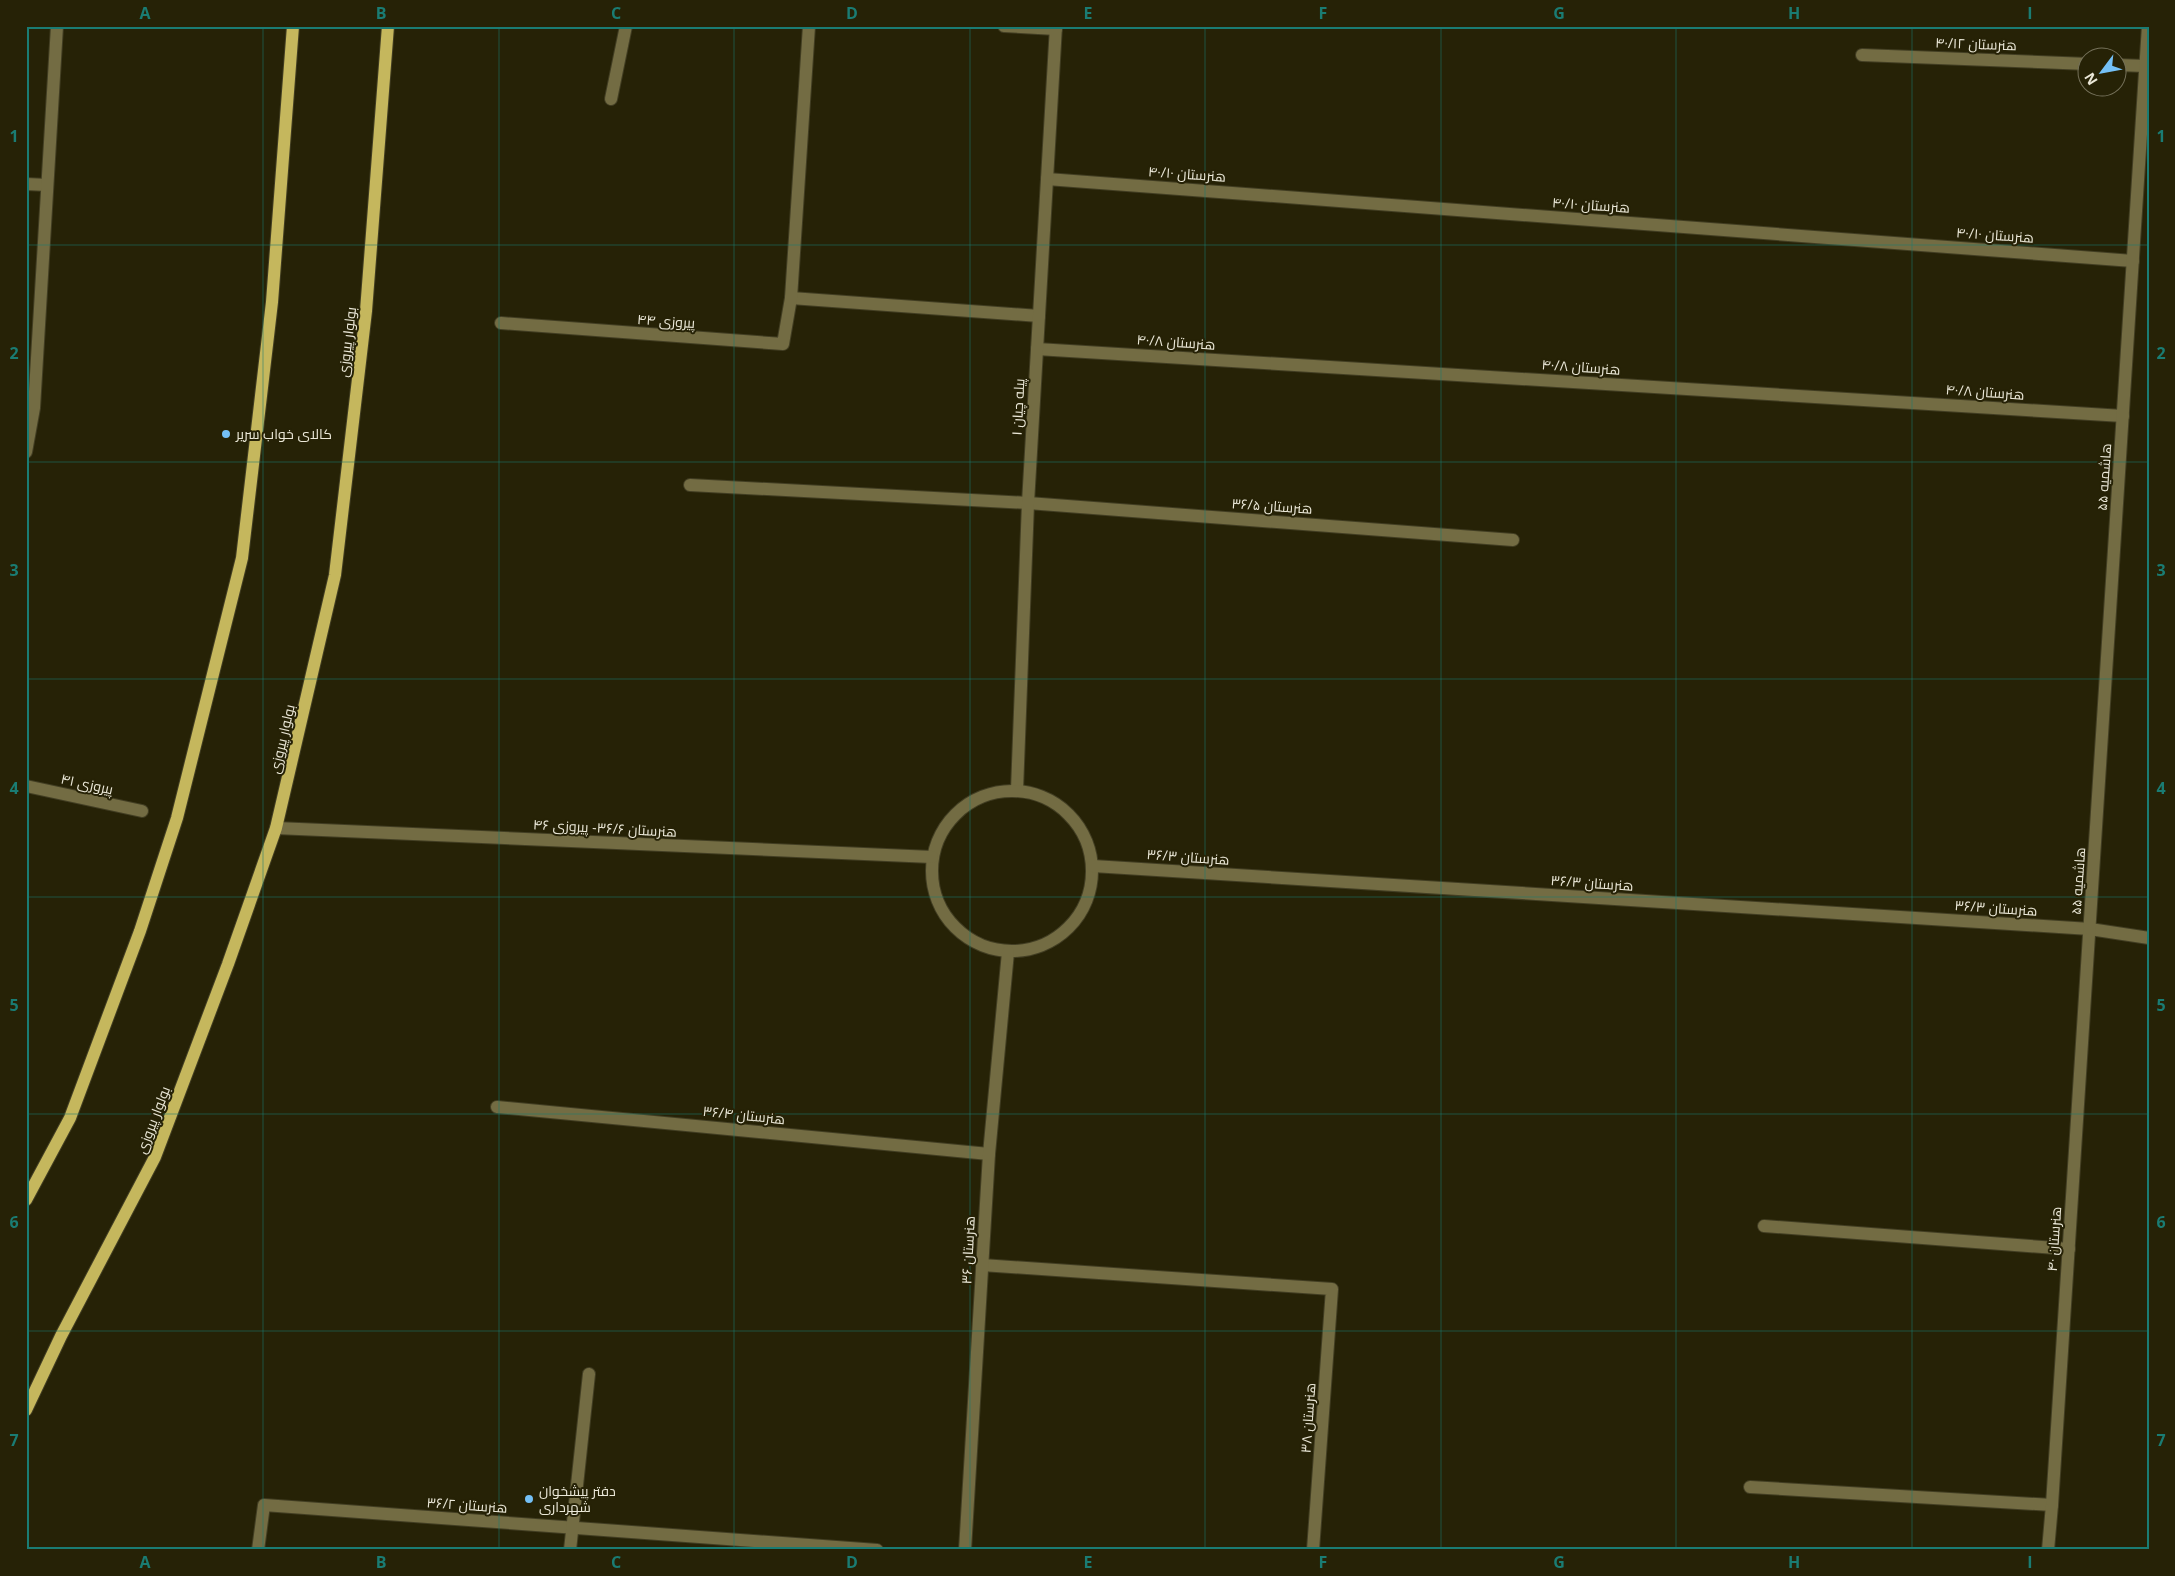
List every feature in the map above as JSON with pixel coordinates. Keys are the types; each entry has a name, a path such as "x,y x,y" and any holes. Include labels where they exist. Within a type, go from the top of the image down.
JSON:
{"main road":[{"path":"26,1200 70,1118 140,931 178,818 242,558 272,302 293,26"},
{"name":"بولوار پیروزی","path":"26,1410 61,1336 156,1157 228,964 276,828 335,575 366,311 388,26"}],"street":[{"path":"26,452 34,408 58,26"},
{"path":"611,100 626,26"},
{"path":"809,26 791,298 1039,316"},
{"path":"1004,26 1056,28"},
{"name":"هاشمیه ۵۵","path":"2090,929 2148,26"},
{"name":"پیله چیان ۱","path":"1017,790 1028,503 1056,28"},
{"name":"هنرستان ۴۰/۱۲","path":"1862,55 2078,64"},
{"path":"2128,65 2145,66"},
{"name":"هنرستان ۴۰/۱۰","path":"1047,178 2133,261"},
{"path":"26,184 47,185"},
{"name":"پیروزی ۴۴","path":"501,323 783,344 791,298"},
{"name":"هنرستان ۴۰/۸","path":"1037,349 2123,416"},
{"name":"هنرستان ۳۶/۵","path":"690,486 1028,503 1513,540"},
{"name":"پیروزی ۴۱","path":"26,786 142,811"},
{"path":"1017,790 1040,796 1060,807 1077,823 1088,844 1093,866 1090,894 1078,918 1059,938 1035,949 1008,952 981,946 958,932 941,911 932,885 932,858 940,835 953,815 972,801 994,792 1017,790"},
{"name":"هنرستان ۳۶/۶- پیروزی ۴۶","path":"276,828 932,858"},
{"name":"هنرستان ۳۶/۳","path":"1093,866 2090,929 2149,938"},
{"name":"هنرستان ۴۰","path":"2048,1550 2090,929"},
{"name":"هنرستان ۳۶","path":"965,1550 988,1154 1008,952"},
{"name":"هنرستان ۳۶/۴","path":"497,1107 988,1154"},
{"path":"1764,1226 2069,1249"},
{"name":"هنرستان ۳۸","path":"982,1265 1332,1289 1313,1550"},
{"path":"570,1550 589,1374"},
{"path":"1750,1486 2052,1505"},
{"name":"هنرستان ۳۶/۲","path":"258,1550 264,1505 877,1550"}],"place":[{"name":"کالای خواب سریر","path":"226,434"},
{"name":"دفتر پیشخوان شهرداری","path":"529,1499"}]}
